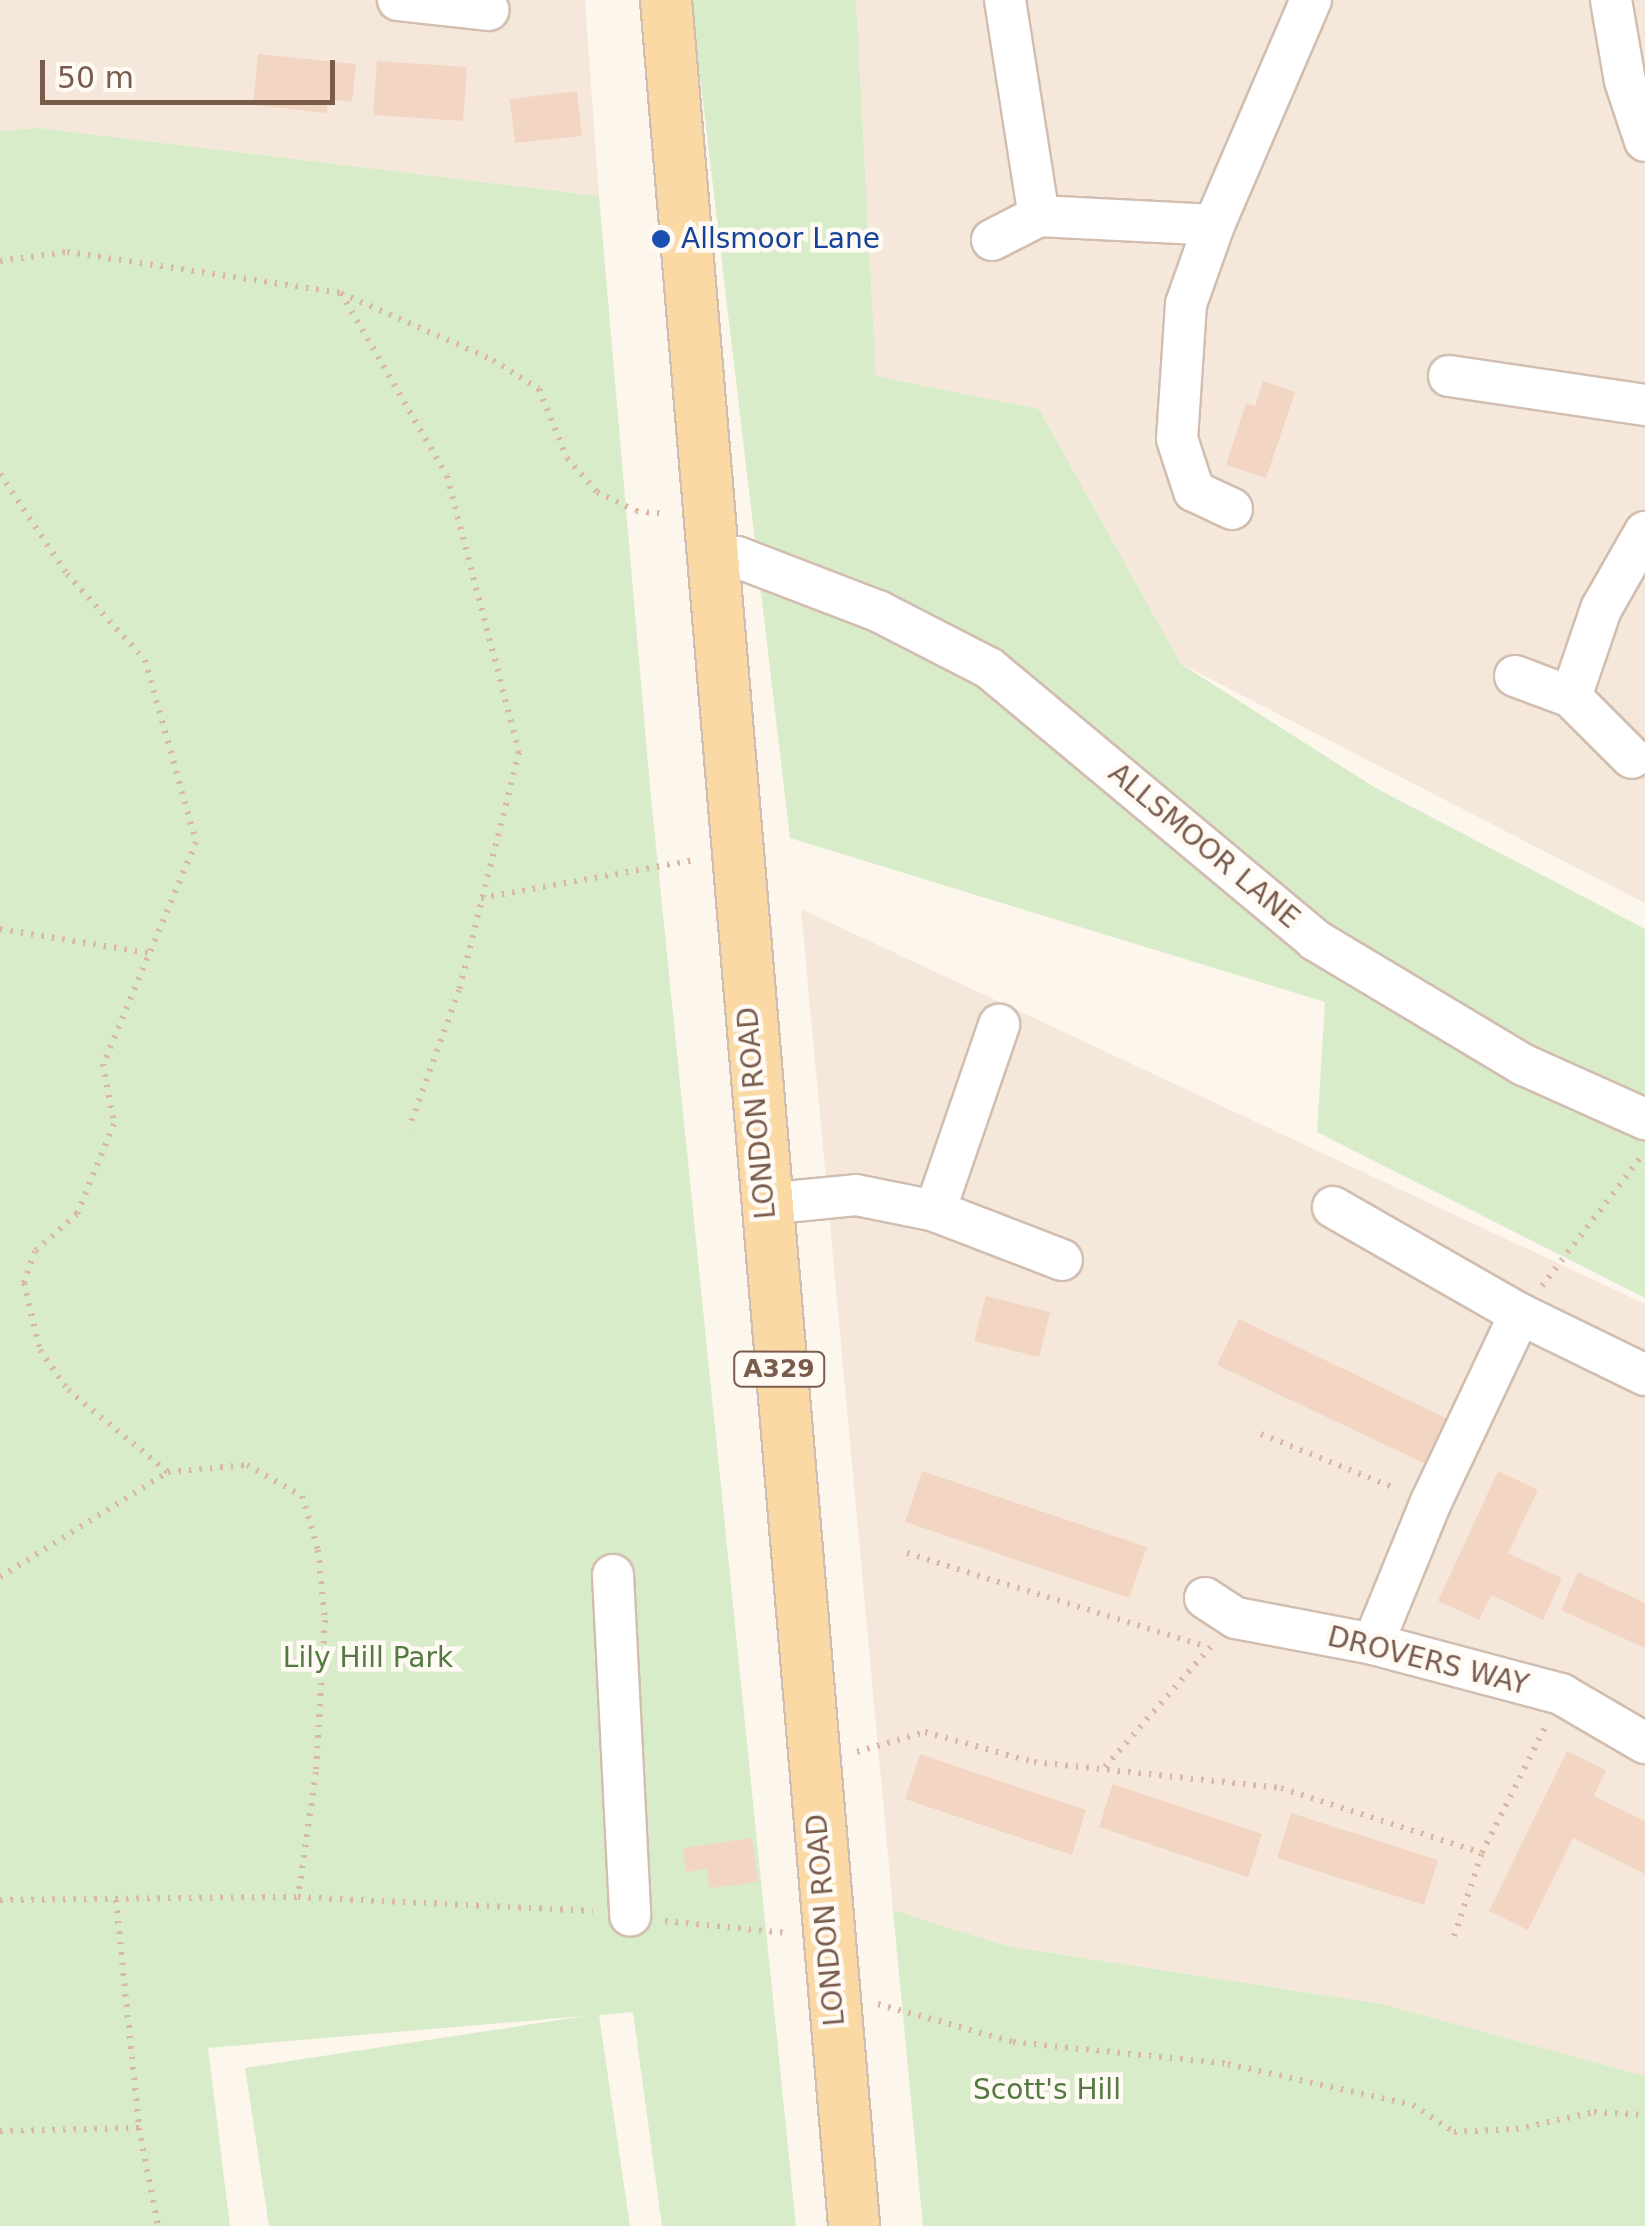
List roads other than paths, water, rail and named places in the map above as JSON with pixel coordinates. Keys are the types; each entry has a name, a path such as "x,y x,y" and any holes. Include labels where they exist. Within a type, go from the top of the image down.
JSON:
{"main road":[{"name":"LONDON ROAD","path":"666,0 724,558 812,1930 854,2226"}],"street":[{"path":"398,0 488,10"},
{"path":"1004,0 1038,216"},
{"path":"1232,509 1194,491 1182,466 1177,439 1186,304 1214,225 1311,0"},
{"path":"1611,0 1624,81 1645,141"},
{"path":"992,240 1038,216 1214,225"},
{"path":"1449,376 1645,405"},
{"path":"1571,698 1601,610 1645,532"},
{"name":"ALLSMOOR LANE","path":"724,558 878,612 989,668 1315,940 1524,1064 1645,1119"},
{"path":"1515,676 1571,698 1632,758"},
{"path":"936,1211 999,1025"},
{"path":"765,1204 856,1195 936,1211 1062,1260"},
{"path":"1333,1207 1520,1314 1645,1375"},
{"path":"1373,1644 1431,1502 1520,1314"},
{"path":"614,1575 630,1916"},
{"name":"DROVERS WAY","path":"1221,1608 1562,1694 1645,1743"}],"place":[{"name":"Allsmoor Lane","path":"661,239"}],"park label":[{"name":"Lily Hill Park","path":"368,1658"},
{"name":"Scott's Hill","path":"1047,2090"}]}
